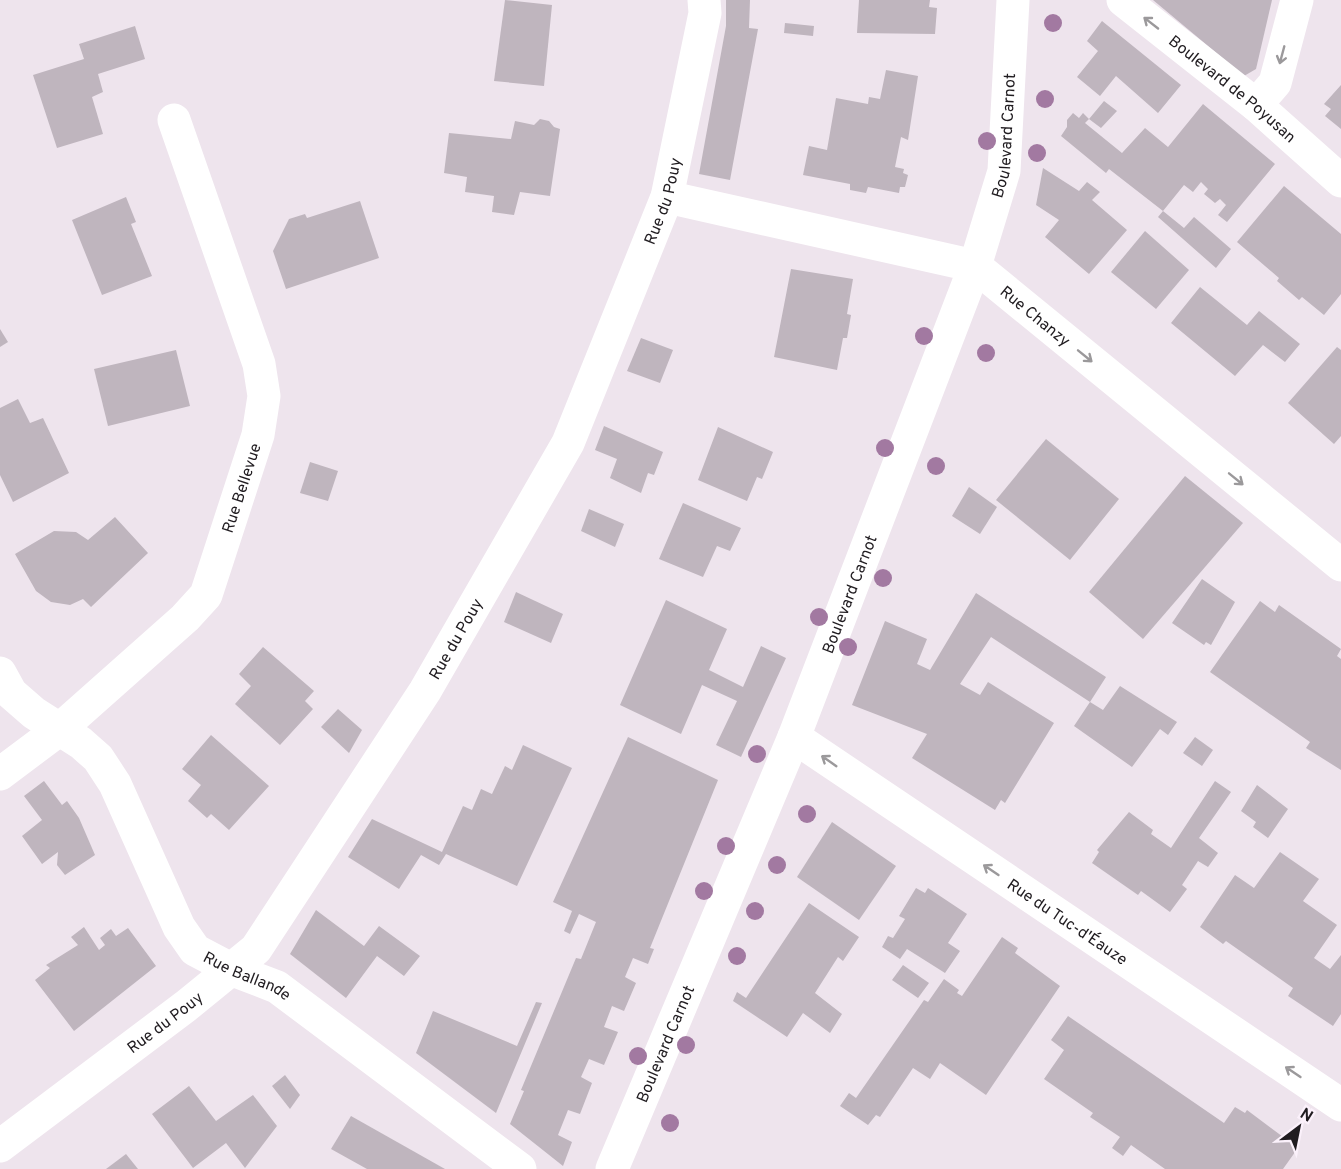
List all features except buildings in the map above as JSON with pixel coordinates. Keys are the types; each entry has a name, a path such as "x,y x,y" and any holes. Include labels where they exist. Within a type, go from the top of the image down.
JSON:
{"street":[{"name":"Rue du Pouy","path":"0,1146 233,970 256,949 425,691 568,443 668,197 705,13 704,0"},
{"name":"Boulevard Carnot","path":"612,1169 794,737 975,266 1004,171 1013,0"},
{"name":"Boulevard de Poyusan","path":"1123,0 1256,105 1341,181"},
{"path":"1256,105 1275,83 1297,0"},
{"name":"Rue Bellevue","path":"0,774 60,729 185,618 206,595 258,435 264,396 259,364 174,120"},
{"name":"Rue Chanzy","path":"668,197 975,266 1341,565"},
{"name":"Rue Ballande","path":"0,673 11,693 34,713 60,729 98,758 115,784 178,927 195,950 233,970 277,987 520,1169"},
{"name":"Rue du Tuc-d'Éauze","path":"794,737 1341,1105"}]}
